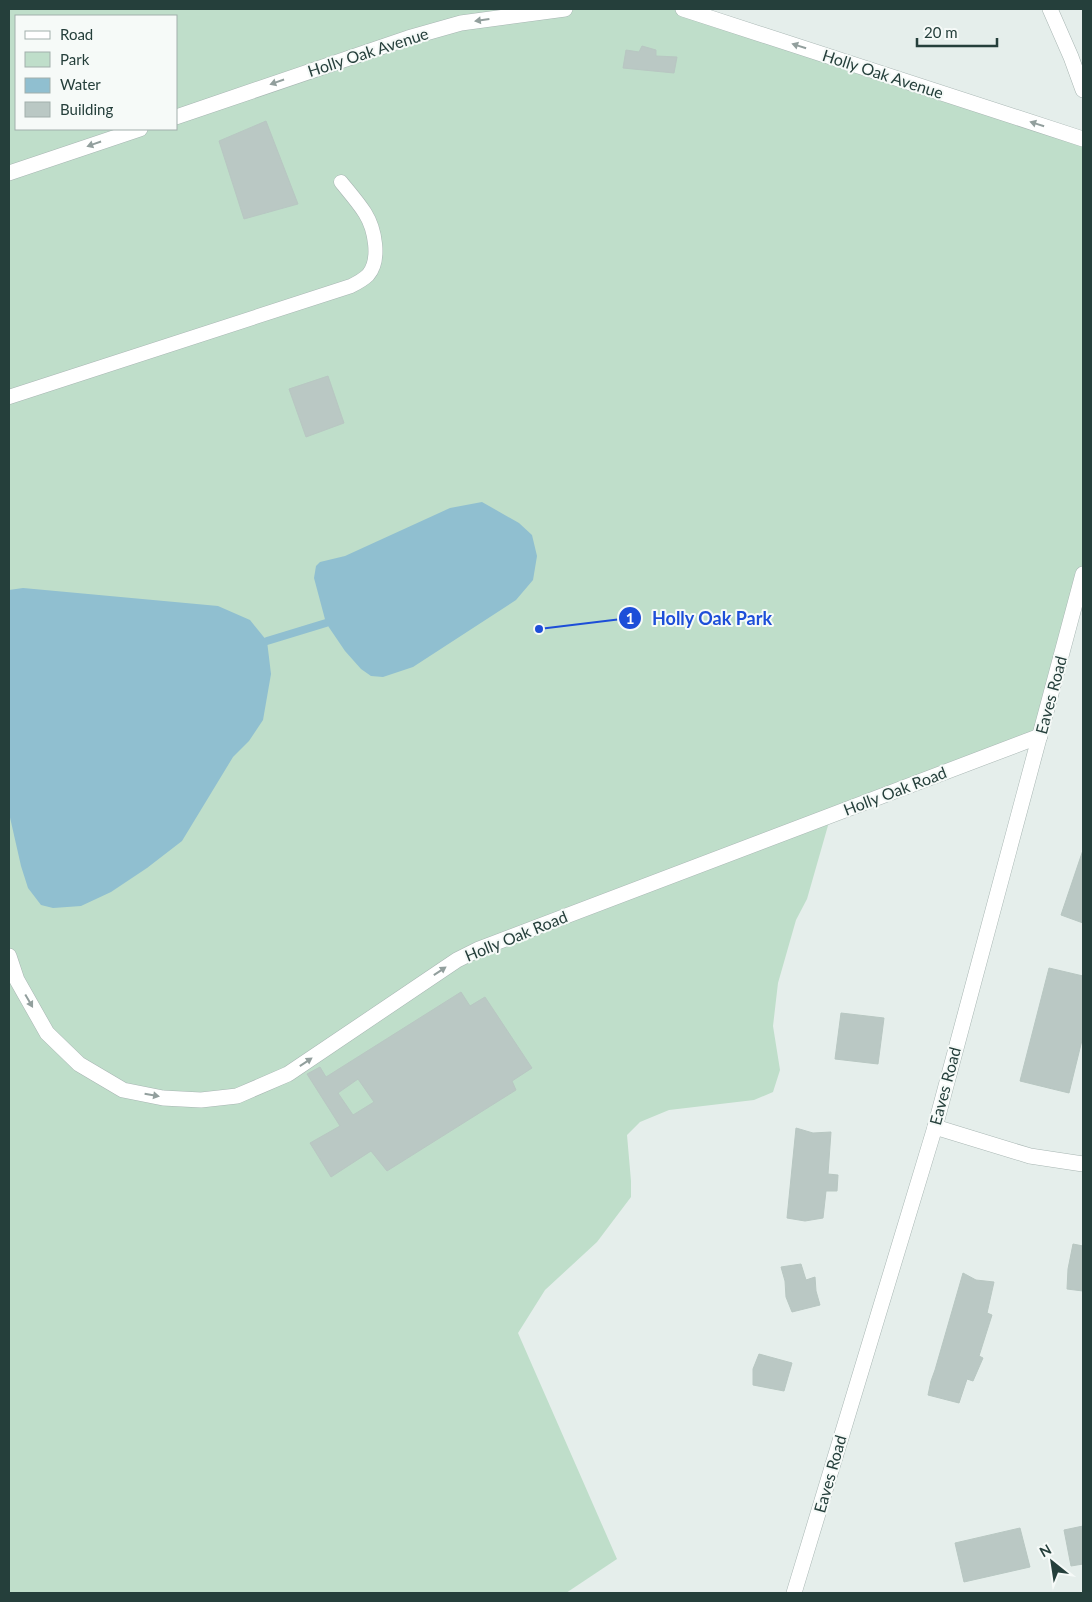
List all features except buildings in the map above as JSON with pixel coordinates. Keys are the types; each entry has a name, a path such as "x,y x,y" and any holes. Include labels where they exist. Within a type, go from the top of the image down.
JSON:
{"street":[{"name":"Holly Oak Avenue","path":"178,115 408,38 462,23 565,9"},
{"name":"Holly Oak Avenue","path":"683,9 1083,139"},
{"path":"1050,9 1083,90"},
{"path":"9,173 137,130"},
{"name":"Eaves Road","path":"794,1593 934,1127 1083,574"},
{"name":"Holly Oak Road","path":"9,956 17,980 47,1033 79,1064 123,1090 163,1098 201,1100 237,1096 288,1074 457,960 480,949 1040,736"},
{"path":"934,1127 1030,1156 1083,1164"}],"lane":[{"path":"9,397 351,286 361,281 373,267 375,255 372,226 365,213 341,182"}],"green space":[{"path":"9,9 683,9 1083,139 1083,574 1040,736 831,815 807,899 796,920 778,983 773,1026 780,1070 773,1092 754,1100 669,1110 640,1122 627,1135 631,1197 597,1242 545,1290 518,1333 617,1559 566,1593 9,1593"}],"water":[{"path":"482,502 519,523 532,535 537,556 533,580 516,600 413,667 383,677 371,676 361,669 345,651 326,623 314,578 316,566 320,562 345,556 450,508"},
{"path":"23,588 218,606 250,620 267,641 271,674 263,720 249,741 233,757 182,841 147,868 111,892 81,906 53,908 41,905 28,888 9,813 9,590"}],"waterway":[{"path":"267,641 326,623"}],"place":[{"name":"Holly Oak Park","path":"539,629"}]}
